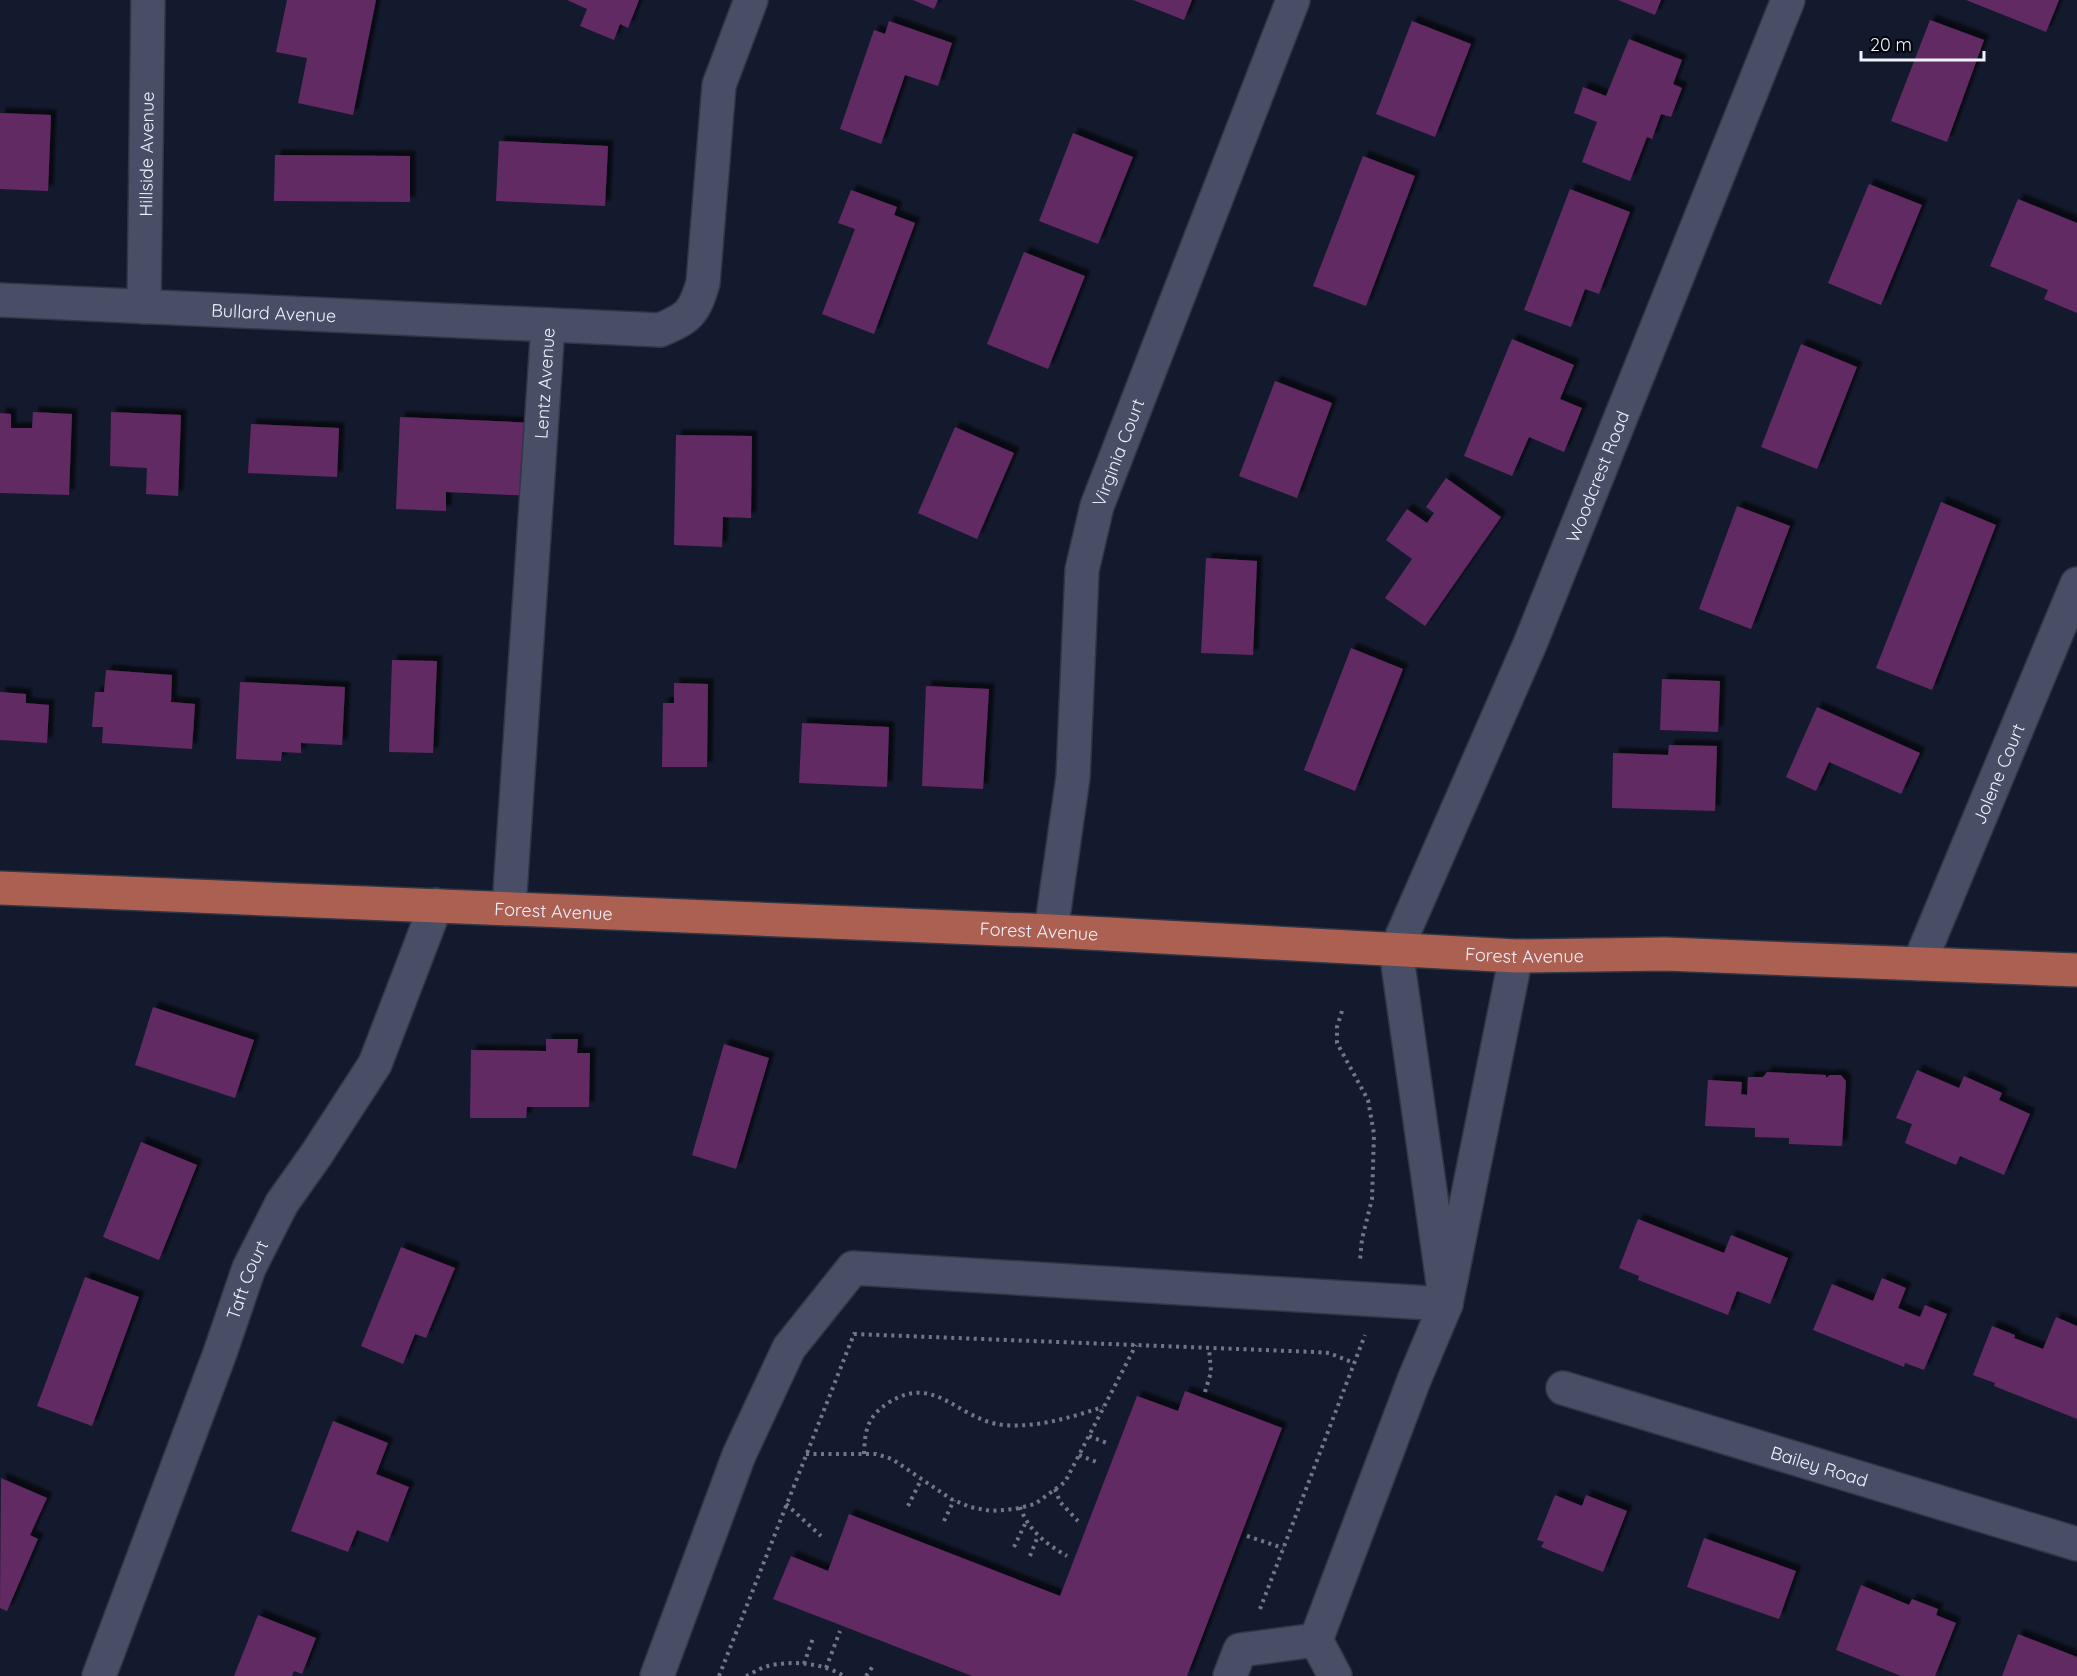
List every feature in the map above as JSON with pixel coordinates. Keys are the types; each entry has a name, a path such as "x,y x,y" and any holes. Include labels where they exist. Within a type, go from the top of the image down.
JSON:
{"main road":[{"name":"Forest Avenue","path":"0,888 1051,931 1516,956 1665,954 2077,970"}],"street":[{"name":"Hillside Avenue","path":"144,307 148,0"},
{"name":"Lentz Avenue","path":"509,908 548,326 660,330 682,321 696,306 703,283 719,85 751,0"},
{"name":"Virginia Court","path":"1051,931 1073,777 1083,570 1097,506 1293,0"},
{"name":"Woodcrest Road","path":"1396,950 1530,644 1788,0"},
{"name":"Bullard Avenue","path":"0,300 548,326"},
{"name":"Jolene Court","path":"1919,964 2077,584"},
{"name":"Taft Court","path":"99,1676 220,1353 249,1268 282,1203 375,1064 436,905"},
{"path":"1396,950 1446,1304"},
{"path":"1335,1676 1316,1640 1414,1380 1446,1304 1516,956"},
{"path":"657,1676 739,1455 789,1348 853,1268 1446,1304"},
{"name":"Bailey Road","path":"1563,1388 2077,1544"},
{"path":"1230,1676 1240,1650 1316,1640"}],"path":[{"path":"1342,1011 1337,1027 1337,1043 1368,1100 1374,1134 1372,1199 1362,1239 1361,1265"},
{"path":"1258,1614 1368,1327"},
{"path":"718,1676 854,1334 1329,1353 1354,1363"},
{"path":"806,1455 864,1454 892,1459 921,1480 970,1507 991,1511 1035,1503 1065,1482 1136,1345"},
{"path":"1205,1392 1211,1372 1209,1348"},
{"path":"864,1454 866,1430 876,1411 892,1400 913,1392 932,1394 985,1421 1003,1425 1052,1420 1104,1407"},
{"path":"1089,1436 1107,1443"},
{"path":"1079,1455 1099,1463"},
{"path":"908,1506 921,1480"},
{"path":"1055,1489 1060,1502 1078,1521"},
{"path":"944,1521 954,1500"},
{"path":"786,1504 821,1536"},
{"path":"1020,1507 1026,1522 1038,1536 1066,1556"},
{"path":"1014,1547 1026,1522"},
{"path":"1030,1556 1038,1536"},
{"path":"1247,1536 1283,1548"},
{"path":"826,1668 840,1631"},
{"path":"804,1664 813,1638"},
{"path":"746,1676 767,1666 804,1664 826,1668 844,1676"},
{"path":"866,1676 873,1666"}],"building":[{"path":"287,0 376,0 353,115 298,103 307,58 276,52"},
{"path":"567,0 639,0 628,28 620,24 614,40 580,26 587,9"},
{"path":"913,0 938,0 934,9"},
{"path":"1133,0 1192,0 1184,20"},
{"path":"1618,0 1661,0 1655,15"},
{"path":"1966,0 2059,0 2046,32"},
{"path":"1930,20 1984,40 1947,142 1891,121"},
{"path":"889,21 952,43 938,86 905,75 881,144 840,129 874,30 885,34"},
{"path":"1412,21 1471,44 1435,137 1376,114"},
{"path":"1629,39 1682,60 1673,84 1682,88 1671,117 1661,114 1652,139 1647,137 1630,181 1582,162 1597,122 1574,113 1583,87 1606,96"},
{"path":"0,113 51,115 48,191 0,189"},
{"path":"1073,133 1133,157 1098,244 1039,221"},
{"path":"499,141 608,146 605,206 496,201"},
{"path":"275,155 410,156 410,202 274,201"},
{"path":"1363,156 1415,176 1366,306 1313,286"},
{"path":"1869,184 1922,205 1881,305 1828,283"},
{"path":"1570,189 1630,212 1599,294 1585,289 1571,327 1524,310"},
{"path":"851,190 897,207 894,215 915,223 874,334 822,314 855,229 838,223"},
{"path":"2018,199 2077,223 2077,313 2044,299 2048,290 1990,266"},
{"path":"1024,252 1085,276 1048,369 987,344"},
{"path":"1512,339 1574,365 1560,399 1582,408 1564,452 1529,437 1512,476 1464,456"},
{"path":"1801,344 1857,367 1817,469 1761,447"},
{"path":"1275,381 1332,403 1297,498 1239,476"},
{"path":"33,412 72,414 69,495 0,493 0,413 11,414 11,428 32,428"},
{"path":"111,412 181,415 178,496 146,494 147,468 110,466"},
{"path":"400,417 538,423 534,496 446,492 446,511 396,509"},
{"path":"251,424 339,428 337,477 248,473"},
{"path":"955,427 1014,453 977,539 918,513"},
{"path":"676,435 752,436 751,518 723,517 722,547 674,545"},
{"path":"1446,478 1501,517 1425,626 1385,598 1412,559 1386,540 1407,509 1427,523 1434,513 1426,507"},
{"path":"1941,502 1996,525 1932,690 1876,668"},
{"path":"1737,506 1790,526 1751,629 1699,609"},
{"path":"1206,558 1257,561 1253,655 1201,653"},
{"path":"1351,648 1403,669 1355,791 1304,770"},
{"path":"392,660 437,661 433,753 389,752"},
{"path":"106,670 172,675 171,702 195,704 192,749 102,743 103,727 92,727 95,692 104,692"},
{"path":"1662,679 1720,681 1718,732 1660,730"},
{"path":"240,682 345,687 342,745 301,743 301,753 282,752 281,761 236,759"},
{"path":"674,683 708,684 707,767 662,767 663,703 674,703"},
{"path":"926,686 989,689 983,789 922,786"},
{"path":"0,692 26,694 26,703 49,705 47,743 0,740"},
{"path":"1817,707 1920,753 1901,794 1829,762 1816,791 1786,777"},
{"path":"802,723 889,727 887,787 799,783"},
{"path":"1669,745 1717,746 1715,811 1612,808 1613,753 1668,755"},
{"path":"153,1007 254,1040 235,1098 135,1065"},
{"path":"546,1039 578,1039 577,1053 590,1053 589,1107 527,1107 526,1118 470,1118 471,1050 546,1051"},
{"path":"724,1044 769,1058 736,1169 692,1155"},
{"path":"1917,1070 1959,1088 1964,1076 2002,1093 1999,1100 2030,1114 2004,1175 1960,1156 1956,1165 1905,1143 1912,1124 1896,1118"},
{"path":"1767,1072 1826,1075 1826,1078 1830,1075 1841,1075 1846,1081 1842,1146 1789,1144 1789,1138 1755,1137 1755,1128 1705,1126 1708,1080 1742,1082 1741,1094 1747,1095 1748,1077 1763,1077"},
{"path":"141,1142 197,1165 159,1260 103,1237"},
{"path":"1638,1219 1724,1253 1731,1235 1788,1258 1770,1304 1737,1291 1728,1315 1638,1280 1639,1276 1619,1268"},
{"path":"401,1247 455,1268 426,1338 415,1334 403,1364 361,1346"},
{"path":"85,1277 139,1297 92,1426 37,1406"},
{"path":"1882,1278 1906,1288 1898,1308 1920,1317 1925,1305 1947,1314 1924,1370 1905,1363 1904,1367 1813,1330 1832,1284 1873,1301"},
{"path":"2056,1317 2077,1326 2077,1419 1994,1386 1995,1383 1973,1375 1992,1326 2015,1335 2014,1338 2043,1349"},
{"path":"1185,1391 1282,1428 1187,1676 972,1676 773,1599 791,1556 828,1571 849,1514 1060,1596 1137,1396 1178,1411"},
{"path":"333,1421 388,1443 376,1474 409,1487 388,1542 357,1530 348,1552 291,1531"},
{"path":"1,1478 47,1498 30,1535 38,1539 7,1611 0,1608"},
{"path":"1555,1495 1582,1506 1586,1495 1627,1511 1603,1572 1541,1547 1544,1542 1537,1540"},
{"path":"1704,1538 1796,1571 1779,1619 1687,1587"},
{"path":"1861,1585 1909,1605 1912,1599 1938,1609 1936,1615 1956,1623 1935,1676 1901,1676 1836,1650"},
{"path":"258,1615 316,1638 302,1674 294,1671 292,1676 234,1676"},
{"path":"2018,1634 2077,1657 2077,1676 2002,1676"}]}
